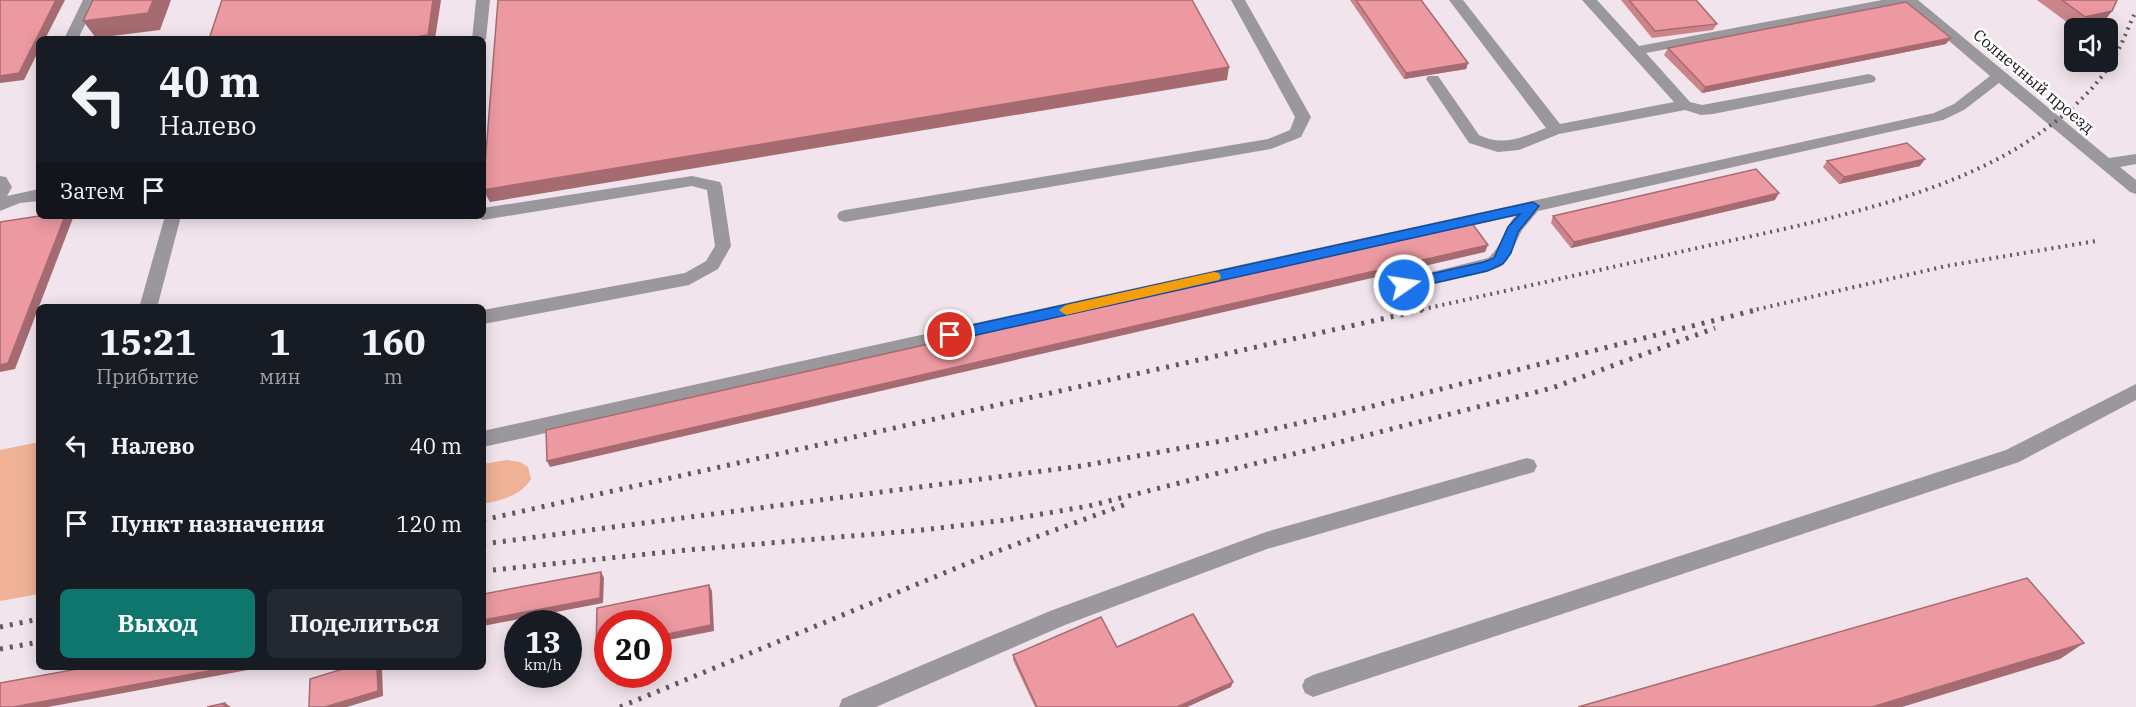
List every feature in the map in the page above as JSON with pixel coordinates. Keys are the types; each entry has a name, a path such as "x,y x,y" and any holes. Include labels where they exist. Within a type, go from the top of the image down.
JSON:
{"lane":[{"path":"72,36 90,0"},
{"path":"479,36 483,0"},
{"path":"845,216 1271,144 1296,133 1303,117 1238,0"},
{"path":"1456,0 1556,130"},
{"path":"1588,0 1685,105"},
{"path":"1836,0 1848,10"},
{"path":"1636,51 1904,0"},
{"name":"Солнечный проезд","path":"1910,0 2136,188"},
{"path":"486,438 1938,117 1959,107 1999,76"},
{"path":"1433,79 1474,139 1498,147 1515,146 1556,130 1685,105 1701,110 1713,109 1869,79"},
{"path":"2107,164 2136,159"},
{"path":"0,181 4,187 0,195"},
{"path":"486,214 692,181 714,186 723,246 712,265 689,279 486,316"},
{"path":"0,206 18,198 36,195"},
{"path":"1404,285 1487,266 1499,261 1513,230 1533,206"},
{"path":"149,304 172,219"},
{"path":"1313,686 2012,456 2136,391"},
{"path":"850,707 1058,618 1266,541 1527,466"}],"shaded area":[{"path":"36,443 36,595 0,601 0,450"},
{"path":"507,460 520,462 528,467 531,479 522,490 503,499 486,503 486,464"}],"building":[{"path":"0,0 56,0 19,73 0,76"},
{"path":"93,0 153,0 148,13 83,21"},
{"path":"222,0 433,0 428,35 210,36"},
{"path":"498,0 1192,0 1229,67 486,190 486,152"},
{"path":"1356,0 1421,0 1468,63 1406,73"},
{"path":"1629,0 1696,0 1717,24 1655,31"},
{"path":"2062,0 2117,0 2112,11 2085,17"},
{"path":"1906,2 1951,38 1705,87 1668,48"},
{"path":"1907,143 1925,159 1844,177 1827,161"},
{"path":"1756,169 1779,193 1574,242 1553,216"},
{"path":"36,216 36,219 64,219 8,363 0,365 0,222"},
{"path":"1471,222 1488,245 547,461 546,430"},
{"path":"601,572 600,598 536,610 504,610 504,616 486,619 486,593"},
{"path":"2027,578 2084,643 1872,707 1578,707"},
{"path":"709,585 711,625 672,633 672,610 597,610 597,608"},
{"path":"1193,614 1233,682 1177,707 1037,707 1013,655 1101,617 1117,647"},
{"path":"72,670 214,670 13,707 0,707 0,683"},
{"path":"339,670 377,670 378,691 325,707 309,707 310,679"},
{"path":"225,703 224,707 207,707"}],"railway":[{"path":"1415,311 1794,227 1882,204 1967,174 2005,155 2040,133 2080,100 2113,60 2136,11"},
{"path":"1750,311 1946,266 2096,241"},
{"path":"486,519 1422,310"},
{"path":"486,544 1081,466 1221,441 1357,410 1756,310"},
{"path":"486,571 687,550 922,530 1006,520 1089,506 1552,388 1715,328"},
{"path":"620,707 995,552 1129,503"},
{"path":"0,627 36,620"},
{"path":"0,649 36,643"}],"slow traffic":[{"path":"1066,310 1214,277"}],"route":[{"path":"950,335 1533,206 1513,230 1499,261 1487,266 1404,285"}]}
